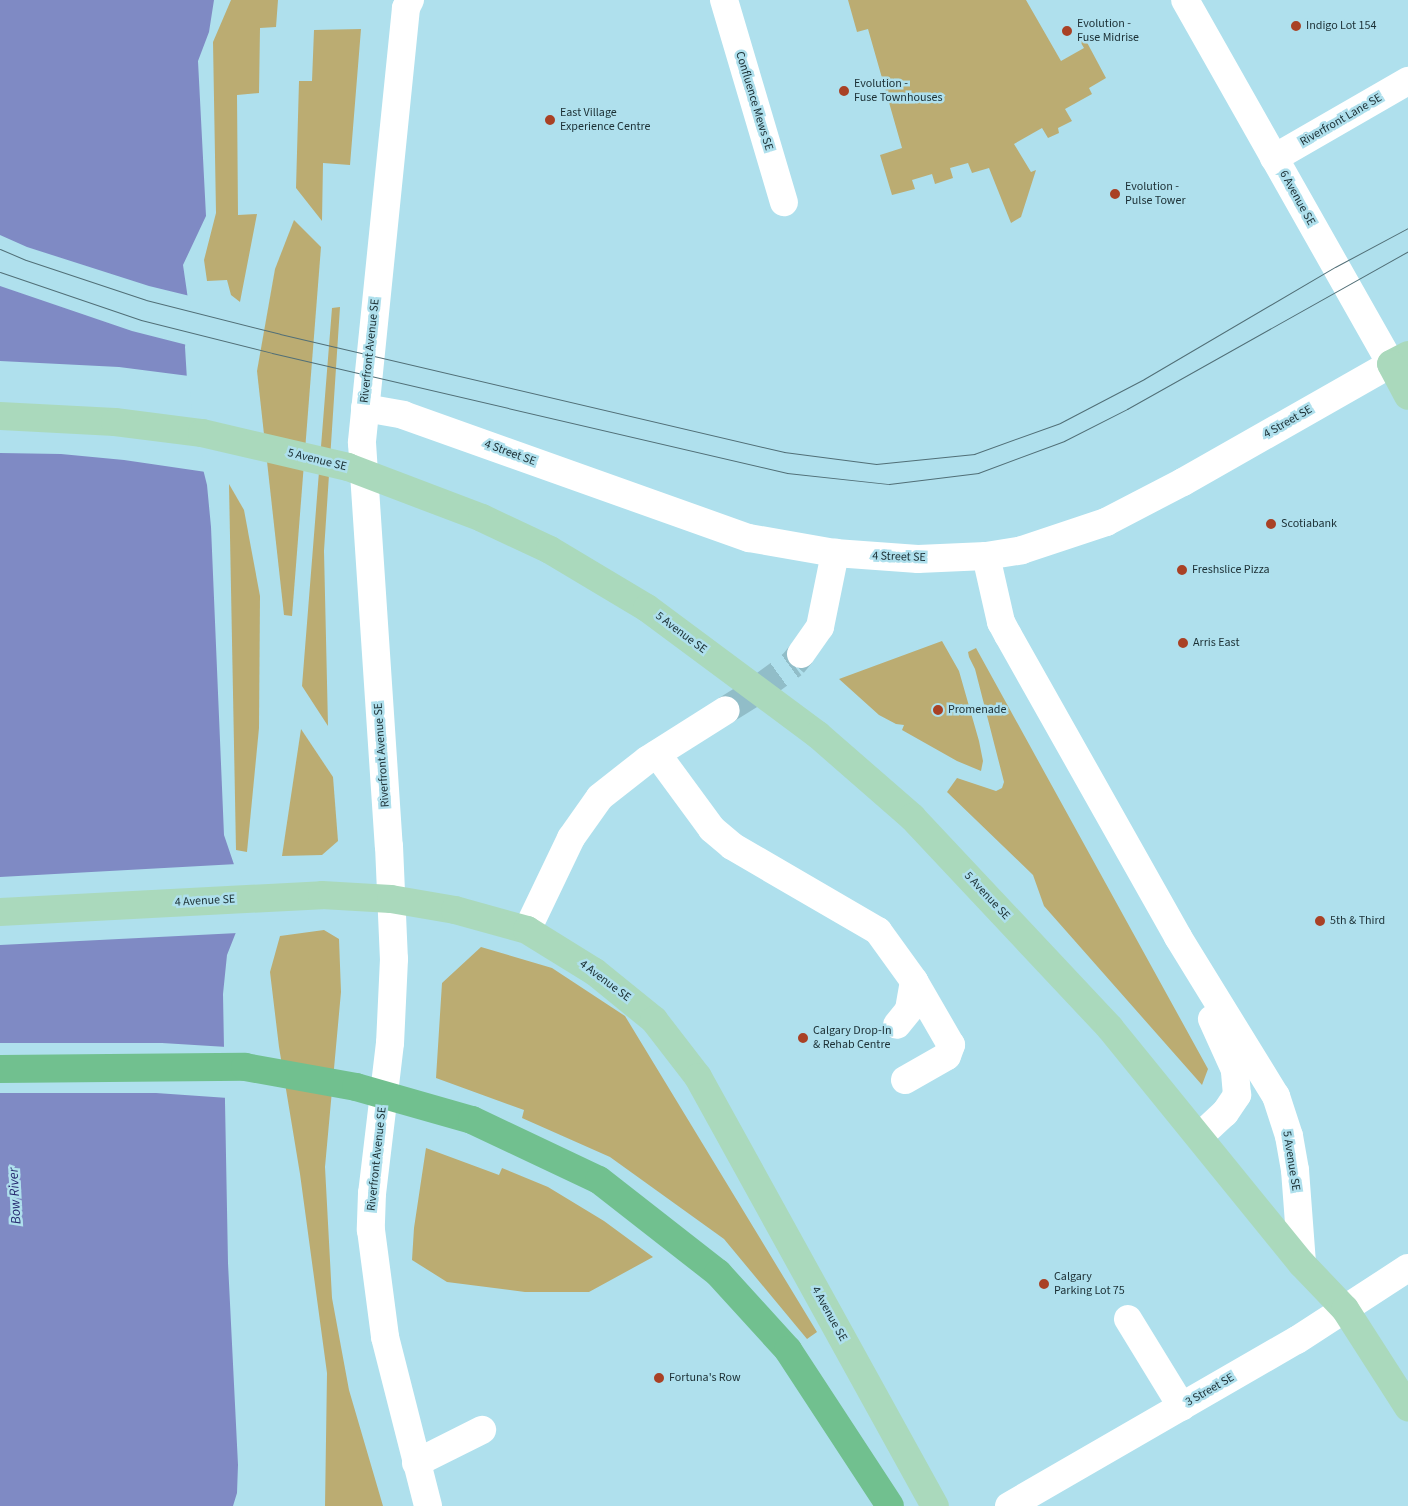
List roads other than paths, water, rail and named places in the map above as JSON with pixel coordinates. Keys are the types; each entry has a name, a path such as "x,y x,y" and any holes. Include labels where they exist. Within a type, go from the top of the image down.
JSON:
{"highway":[{"path":"0,1069 245,1068 356,1087 472,1120 599,1180 718,1273 788,1350 890,1506"}],"main road":[{"name":"6 Avenue SE","path":"1399,360 1408,396"},
{"name":"5 Avenue SE","path":"0,416 90,420 202,433 348,467 482,518 550,550 647,608 818,735 912,817 1110,1028 1200,1136 1302,1264 1344,1309 1408,1407"},
{"name":"4 Avenue SE","path":"0,912 322,895 391,899 455,910 527,930 595,972 654,1020 698,1077 936,1506"}],"street":[{"name":"Riverfront Avenue SE","path":"410,0 406,8 405,17 362,443 394,959 390,1043 372,1193 371,1230 385,1337 428,1506"},
{"name":"Confluence Mews SE","path":"724,0 784,202"},
{"name":"6 Avenue SE","path":"1186,0 1274,158 1399,360"},
{"name":"Riverfront Lane SE","path":"1274,158 1408,81"},
{"name":"4 Street SE","path":"365,408 403,415 749,538 835,553 918,560 986,556 1022,550 1106,522 1184,482 1399,360"},
{"path":"801,654 820,627 835,553"},
{"name":"5 Avenue SE","path":"986,556 1001,622 1178,937 1276,1096 1289,1136 1295,1170 1302,1264"},
{"path":"527,930 571,838 600,797 657,754 726,710"},
{"path":"657,754 712,829 732,846 878,931 914,981 951,1045 947,1056 905,1080"},
{"name":"5 Avenue SE","path":"1178,937 1235,1070 1237,1095 1225,1113 1200,1136"},
{"path":"897,1025 909,1010 914,981"},
{"name":"3 Street SE","path":"1009,1506 1297,1340 1408,1268"},
{"path":"1128,1319 1182,1407"},
{"path":"416,1463 482,1430"}],"water":[{"name":"Bow River","path":"0,0 214,0 209,32 198,61 206,216 183,265 189,306 185,347 189,413 207,485 211,527 224,835 244,894 242,917 227,955 223,994 228,1263 238,1465 237,1493 233,1506 0,1506"}],"tunnel":[{"path":"726,710 793,664 801,654"}],"tram line":[{"path":"0,249 26,260 146,300 280,334 784,452 876,464 974,454 1060,423 1144,379 1335,267 1408,228"},
{"path":"0,272 141,320 272,353 787,473 889,484 978,473 1064,441 1127,409 1408,251"}],"place":[{"name":"Indigo Lot 154","path":"1296,26"},
{"name":"Evolution - Fuse Midrise","path":"1067,31"},
{"name":"Evolution - Fuse Townhouses","path":"844,91"},
{"name":"East Village Experience Centre","path":"550,120"},
{"name":"Evolution - Pulse Tower","path":"1115,194"},
{"name":"Scotiabank","path":"1271,524"},
{"name":"Freshslice Pizza","path":"1182,570"},
{"name":"Arris East","path":"1183,643"},
{"name":"Promenade","path":"938,710"},
{"name":"5th & Third","path":"1320,921"},
{"name":"Calgary Drop-In & Rehab Centre","path":"803,1038"},
{"name":"Calgary Parking Lot 75","path":"1044,1284"},
{"name":"Fortuna's Row","path":"659,1378"}]}
